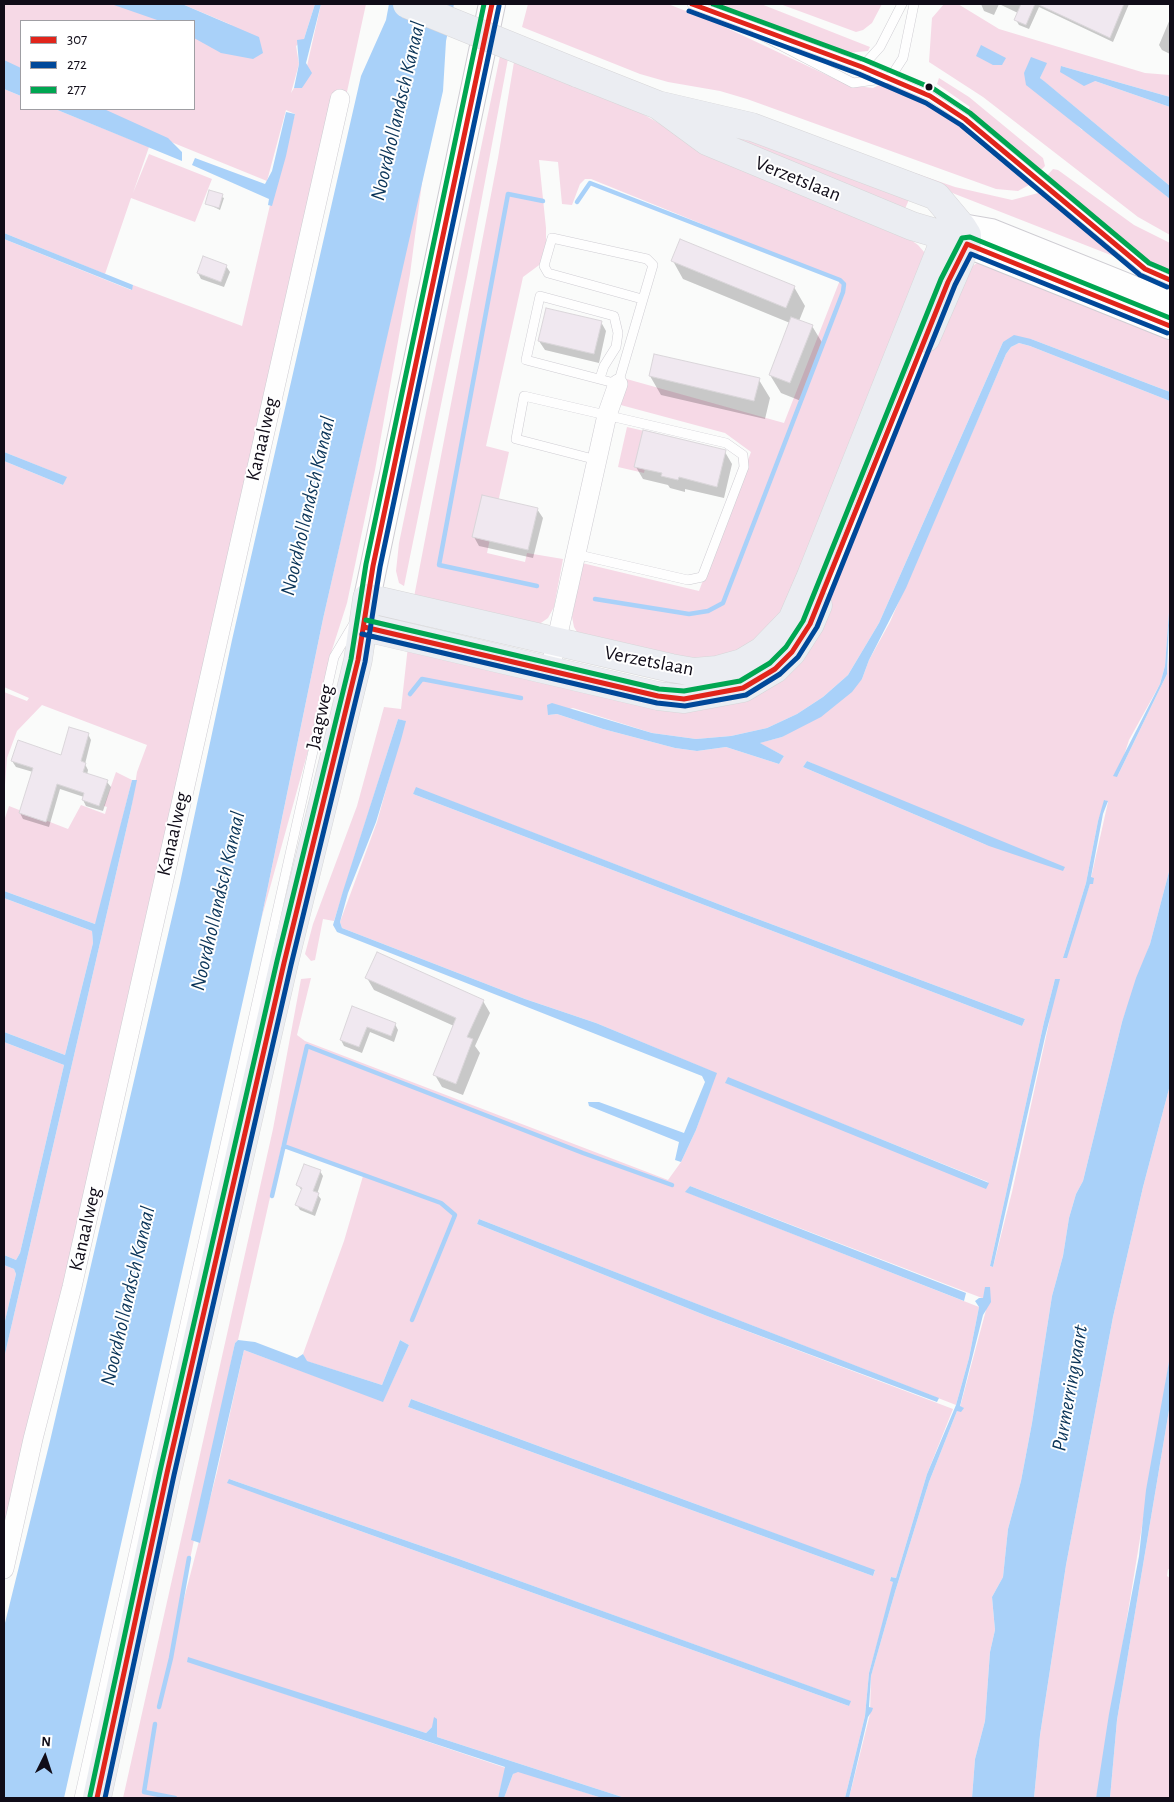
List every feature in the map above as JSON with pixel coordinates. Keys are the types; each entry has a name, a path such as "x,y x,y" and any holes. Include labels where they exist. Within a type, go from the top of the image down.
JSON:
{"main road":[{"name":"Verzetslaan","path":"407,4 658,105 752,128 936,196 1170,292"},
{"name":"Jaagweg","path":"97,1798 169,1464 284,963 358,660 356,631 367,598 492,4"},
{"name":"Verzetslaan","path":"658,105 707,142 912,226 958,235 1170,326"},
{"name":"Verzetslaan","path":"356,631 550,670 658,696 684,699 743,688 774,669 792,652 813,617 948,282 958,235 936,196"},
{"name":"Verzetslaan","path":"958,235 992,232 1170,304"},
{"name":"Verzetslaan","path":"367,598 694,672 717,670 742,663 762,651 792,620 958,235"}],"street":[{"name":"Kanaalweg","path":"4,1569 33,1439 74,1278 340,99"},
{"path":"550,670 607,415 609,381"}],"lane":[{"path":"692,4 862,67 930,96 965,119 1145,269 1170,280"},
{"path":"862,67 880,47 902,4"},
{"path":"730,18 853,83 890,78 903,58 914,4"},
{"path":"609,381 642,299 653,270 653,265 647,259 552,238 544,266 548,273 642,299"},
{"path":"540,296 614,316 618,333 616,346 604,366 609,381 526,360 540,296"},
{"path":"575,554 688,580 702,577 744,466 743,454 726,443 524,396 516,440 597,460"},
{"name":"Jaagweg","path":"79,1798 329,676 334,657 356,631"}],"shaded area":[{"path":"4,4 175,4 234,26 182,4 315,4 304,39 296,46 299,64 291,93 294,88 302,88 321,4 366,4 335,147 146,930 4,1536 4,1358 131,809 137,772 147,745 42,705 17,731 7,758 4,798 4,692 27,701 29,698 4,687 4,461 63,485 66,477 4,452 4,239 131,290 133,285 242,326 270,205 295,114 286,110 267,181 92,110 195,110 195,20 20,20 20,81 4,74"},
{"path":"528,4 668,4 714,22 848,85 873,88 887,81 917,95 969,129 967,134 1029,185 1018,191 996,189 747,99 720,91 668,82 640,74 522,27"},
{"path":"716,4 761,4 870,47 868,51 847,53"},
{"path":"780,4 882,4 872,23 863,30 856,32"},
{"path":"944,4 958,4 999,29 1145,73 1170,75 1170,97 1061,66 1095,81 1170,107 1170,186 1040,78 1046,63 1024,73 1082,130 1086,130 1170,199 1170,235 1138,217 983,97 929,62 932,18"},
{"path":"500,56 508,59 467,277 404,586 399,583 396,571 399,543"},
{"path":"514,62 639,112 680,135 904,235 918,245 925,253 926,265 773,633 709,664 580,637 574,627 572,617 582,563 699,591 751,452 725,433 617,404 623,378 784,423 840,280 591,179 585,179 580,184 572,205 562,204 558,162 539,160 546,228 546,260 523,277 486,446 509,452 487,553 525,562 527,553 563,559 554,607 548,618 538,625 414,597 498,158"},
{"path":"939,78 969,97 1043,158 1045,166 1039,172 966,113 970,107 937,84"},
{"path":"4,89 20,96 20,110 57,110 149,147 133,193 149,154 212,179 195,222 131,198 105,274 4,233"},
{"path":"713,124 911,195 904,211 709,135"},
{"path":"860,154 955,187 1012,200 1042,192 1131,263 932,185"},
{"path":"1053,169 1058,170 1134,225 1170,243 1170,274 1151,266 1044,179"},
{"path":"423,175 410,274 375,470 347,603 331,653 308,751 261,920 323,619"},
{"path":"980,261 1170,335 1170,392 1031,339 1003,342 879,623 848,675 823,697 797,714 767,728 731,736 696,739 652,733 573,708 548,715 557,714 603,729 675,748 697,751 726,747 779,764 784,756 759,743 782,737 862,679 869,660 890,622 1006,354 1011,347 1019,343 1030,346 1170,401 1170,599 1165,666 1160,684 1129,740 1117,777 1167,674 1170,646 1170,868 1150,944 1122,1022 1083,1181 1076,1194 1069,1218 1063,1256 1052,1296 1032,1423 1021,1481 1008,1529 1003,1577 992,1597 995,1630 990,1652 985,1721 975,1759 972,1798 849,1798 870,1714 871,1676 929,1482 957,1411 963,1408 960,1407 986,1310 982,1298 690,1186 686,1192 979,1307 969,1358 956,1405 479,1219 477,1224 707,1316 953,1409 927,1474 896,1578 891,1577 890,1581 894,1582 869,1673 865,1716 845,1798 625,1798 437,1737 436,1728 432,1727 426,1733 187,1661 506,1768 498,1798 123,1798 273,1129 301,979 311,978 297,1035 305,1041 668,1180 681,1162 696,1130 716,1073 596,1023 525,999 342,928 340,922 377,822 405,721 398,719 334,921 323,919 315,960 311,961 305,954 313,924 357,806 384,707 401,709 408,646 685,703 819,626 957,283 968,269","holes":["807,761 989,846 803,767","417,788 739,912 1025,1019 1022,1026 413,794","1105,800 1108,802 1091,878 1093,884 1090,884 1063,958 1086,883 1098,821","1055,979 1049,1023 1012,1192 993,1267 990,1266 1044,1022","728,1078 988,1182 986,1188 726,1083","282,1144 363,1176 344,1241 303,1354 306,1361 382,1385 400,1340 409,1345 383,1401 244,1350 217,1472 173,1641 235,1343 238,1340","411,1399 875,1571 873,1576 408,1407","229,1479 459,1559 850,1701 849,1706 282,1503"]},
{"path":"627,427 653,433 644,473 618,467"},
{"path":"116,772 132,780 95,924 4,891 4,821 9,806 68,829 81,805 105,814 107,807 104,806"},
{"path":"4,898 92,931 93,943 65,1055 4,1032"},
{"path":"4,1042 64,1065 20,1253 16,1260 4,1255"},
{"path":"1170,1085 1170,1356 1100,1782 1096,1798 1034,1798 1040,1735 1066,1565 1113,1317 1143,1187"},
{"path":"4,1265 14,1269 16,1274 4,1325"},
{"path":"1170,1404 1170,1570 1168,1569 1167,1576 1170,1578 1170,1798 1110,1798 1117,1720"},
{"path":"518,1771 602,1798 504,1798 513,1774"}],"water":[{"path":"111,4 182,4 259,37 263,53 253,59 221,53 195,39 195,20 157,20"},
{"path":"315,4 321,4 306,63 312,73 302,88 294,88 299,64 297,40 304,39"},
{"name":"Noordhollandsch Kanaal","path":"389,4 454,4 446,41 443,91 323,619 261,920 64,1798 4,1798 4,1627 50,1441 180,883 232,640 361,76 386,20"},
{"path":"981,45 1006,58 1002,65 993,65 976,56"},
{"path":"1031,57 1047,63 1040,78 1170,186 1170,199 1026,85 1024,73"},
{"path":"4,60 20,68 20,96 4,89"},
{"path":"1061,66 1170,97 1170,107 1095,81 1084,86 1060,72"},
{"path":"57,110 106,110 168,138 182,152 182,161"},
{"path":"286,112 295,114 272,206 268,205 269,199 192,165 195,158 265,184 272,171"},
{"path":"4,233 133,285 132,290 4,239"},
{"path":"1014,335 1031,339 1170,392 1170,401 1030,346 1019,343 1011,347 1006,354 906,588 869,660 862,679 852,692 821,717 782,737 760,743 784,756 779,764 726,747 697,751 675,748 603,729 557,714 548,715 547,705 552,703 652,733 696,739 731,736 767,728 797,714 823,697 848,675 879,623 1003,342"},
{"path":"4,452 67,477 63,485 4,461"},
{"path":"1170,599 1167,674 1117,777 1113,776 1160,684 1165,666"},
{"path":"398,719 406,721 401,740 376,822 348,893 340,922 342,928 525,999 596,1023 717,1073 696,1130 681,1162 675,1160 679,1142 589,1106 588,1102 599,1102 684,1133 705,1082 702,1076 337,932 333,925"},
{"path":"807,761 1065,867 1063,871 989,846 803,767"},
{"path":"132,780 137,780 131,809 4,1358 4,1325 16,1274 14,1269 4,1265 4,1255 16,1260 20,1253 64,1065 4,1042 4,1032 65,1055 93,943 92,931 4,898 4,891 95,924"},
{"path":"416,787 739,912 1025,1019 1022,1026 413,794"},
{"path":"1104,800 1108,801 1103,814 1091,877 1094,878 1093,884 1090,884 1067,958 1063,958 1086,883"},
{"name":"Purmerringvaart","path":"1170,868 1170,1085 1143,1187 1113,1317 1066,1565 1040,1735 1034,1798 972,1798 975,1759 985,1721 990,1652 995,1630 992,1597 1003,1577 1008,1529 1021,1481 1032,1423 1052,1296 1063,1256 1069,1218 1076,1194 1083,1181 1122,1022 1136,978 1150,944"},
{"path":"1055,979 1060,979 993,1267 990,1266"},
{"path":"728,1077 989,1183 986,1189 725,1083"},
{"path":"690,1186 966,1293 964,1301 685,1192"},
{"path":"479,1219 939,1398 937,1402 707,1316 477,1224"},
{"path":"985,1287 990,1287 991,1302 983,1315 960,1406 964,1408 961,1412 957,1411 929,1482 895,1592 871,1676 869,1707 873,1708 868,1717 849,1798 845,1798 865,1716 869,1673 893,1582 890,1581 891,1577 896,1578 927,1474 956,1405 969,1358 979,1307 975,1301 983,1298"},
{"path":"238,1340 255,1342 297,1358 303,1354 307,1361 382,1385 400,1340 409,1345 383,1402 244,1350 200,1543 191,1540 235,1343"},
{"path":"1170,1356 1170,1404 1117,1720 1110,1798 1096,1798 1109,1714 1139,1556 1146,1490"},
{"path":"411,1399 875,1570 873,1576 408,1407"},
{"path":"229,1479 459,1559 851,1701 849,1706 227,1483"},
{"path":"188,1657 426,1733 432,1727 434,1717 437,1719 437,1737 625,1798 602,1798 518,1772 513,1774 504,1798 498,1798 505,1767 187,1662"}],"building":[{"path":"1021,4 1035,4 1026,25 1014,20"},
{"path":"1037,4 1124,4 1110,38"},
{"path":"209,190 223,194 219,208 205,204"},
{"path":"680,239 795,286 786,308 671,261"},
{"path":"203,256 227,265 221,282 197,273"},
{"path":"546,308 602,321 594,354 538,341"},
{"path":"791,317 813,325 790,383 769,375"},
{"path":"654,354 760,378 754,401 649,376"},
{"path":"643,430 726,450 717,487 679,477 678,480 661,476 662,473 634,467"},
{"path":"482,495 538,508 528,550 472,537"},
{"path":"69,727 89,733 81,761 86,763 83,772 108,780 99,806 82,800 84,793 57,784 46,822 19,813 33,768 11,761 18,740 61,755"},
{"path":"377,952 484,1000 467,1037 473,1039 456,1084 433,1075 456,1018 365,978"},
{"path":"352,1006 396,1023 391,1036 367,1027 359,1047 340,1040"},
{"path":"304,1164 321,1170 313,1191 319,1193 312,1212 295,1205 302,1188 296,1185"}],"waterway":[{"path":"577,202 590,183 840,280 844,284 843,292 723,603 708,611 689,614 595,599"},
{"path":"537,586 439,565 508,194 543,201"},
{"path":"410,694 422,679 521,698"},
{"path":"272,1196 307,1046 583,1153 672,1185"},
{"path":"284,1146 441,1203 455,1215 412,1320"},
{"path":"159,1707 171,1658 189,1558"},
{"path":"155,1724 144,1792 175,1798"}],"transit line":[{"name":"277","path":"90,1796 160,1471 277,961 351,659 366,564 484,4"},
{"name":"307","path":"97,1798 167,1473 284,963 358,660 373,566 492,4"},
{"name":"307","path":"692,4 862,67 930,96 965,119 1145,269 1170,280"},
{"name":"277","path":"713,4 865,60 934,89 970,113 1149,263 1170,272"},
{"name":"272","path":"105,1798 174,1475 291,965 365,662 380,567 499,6"},
{"name":"272","path":"689,11 859,74 926,103 961,125 1140,275 1167,287"},
{"name":"277","path":"366,620 659,689 684,691 740,681 770,663 786,647 803,621 941,279 962,238 970,237 1170,318"},
{"name":"307","path":"364,627 658,696 684,699 743,688 775,669 792,652 810,624 948,282 967,244 1170,326"},
{"name":"272","path":"362,634 657,703 685,706 746,695 780,674 798,657 817,627 955,285 971,254 1167,333"}]}
